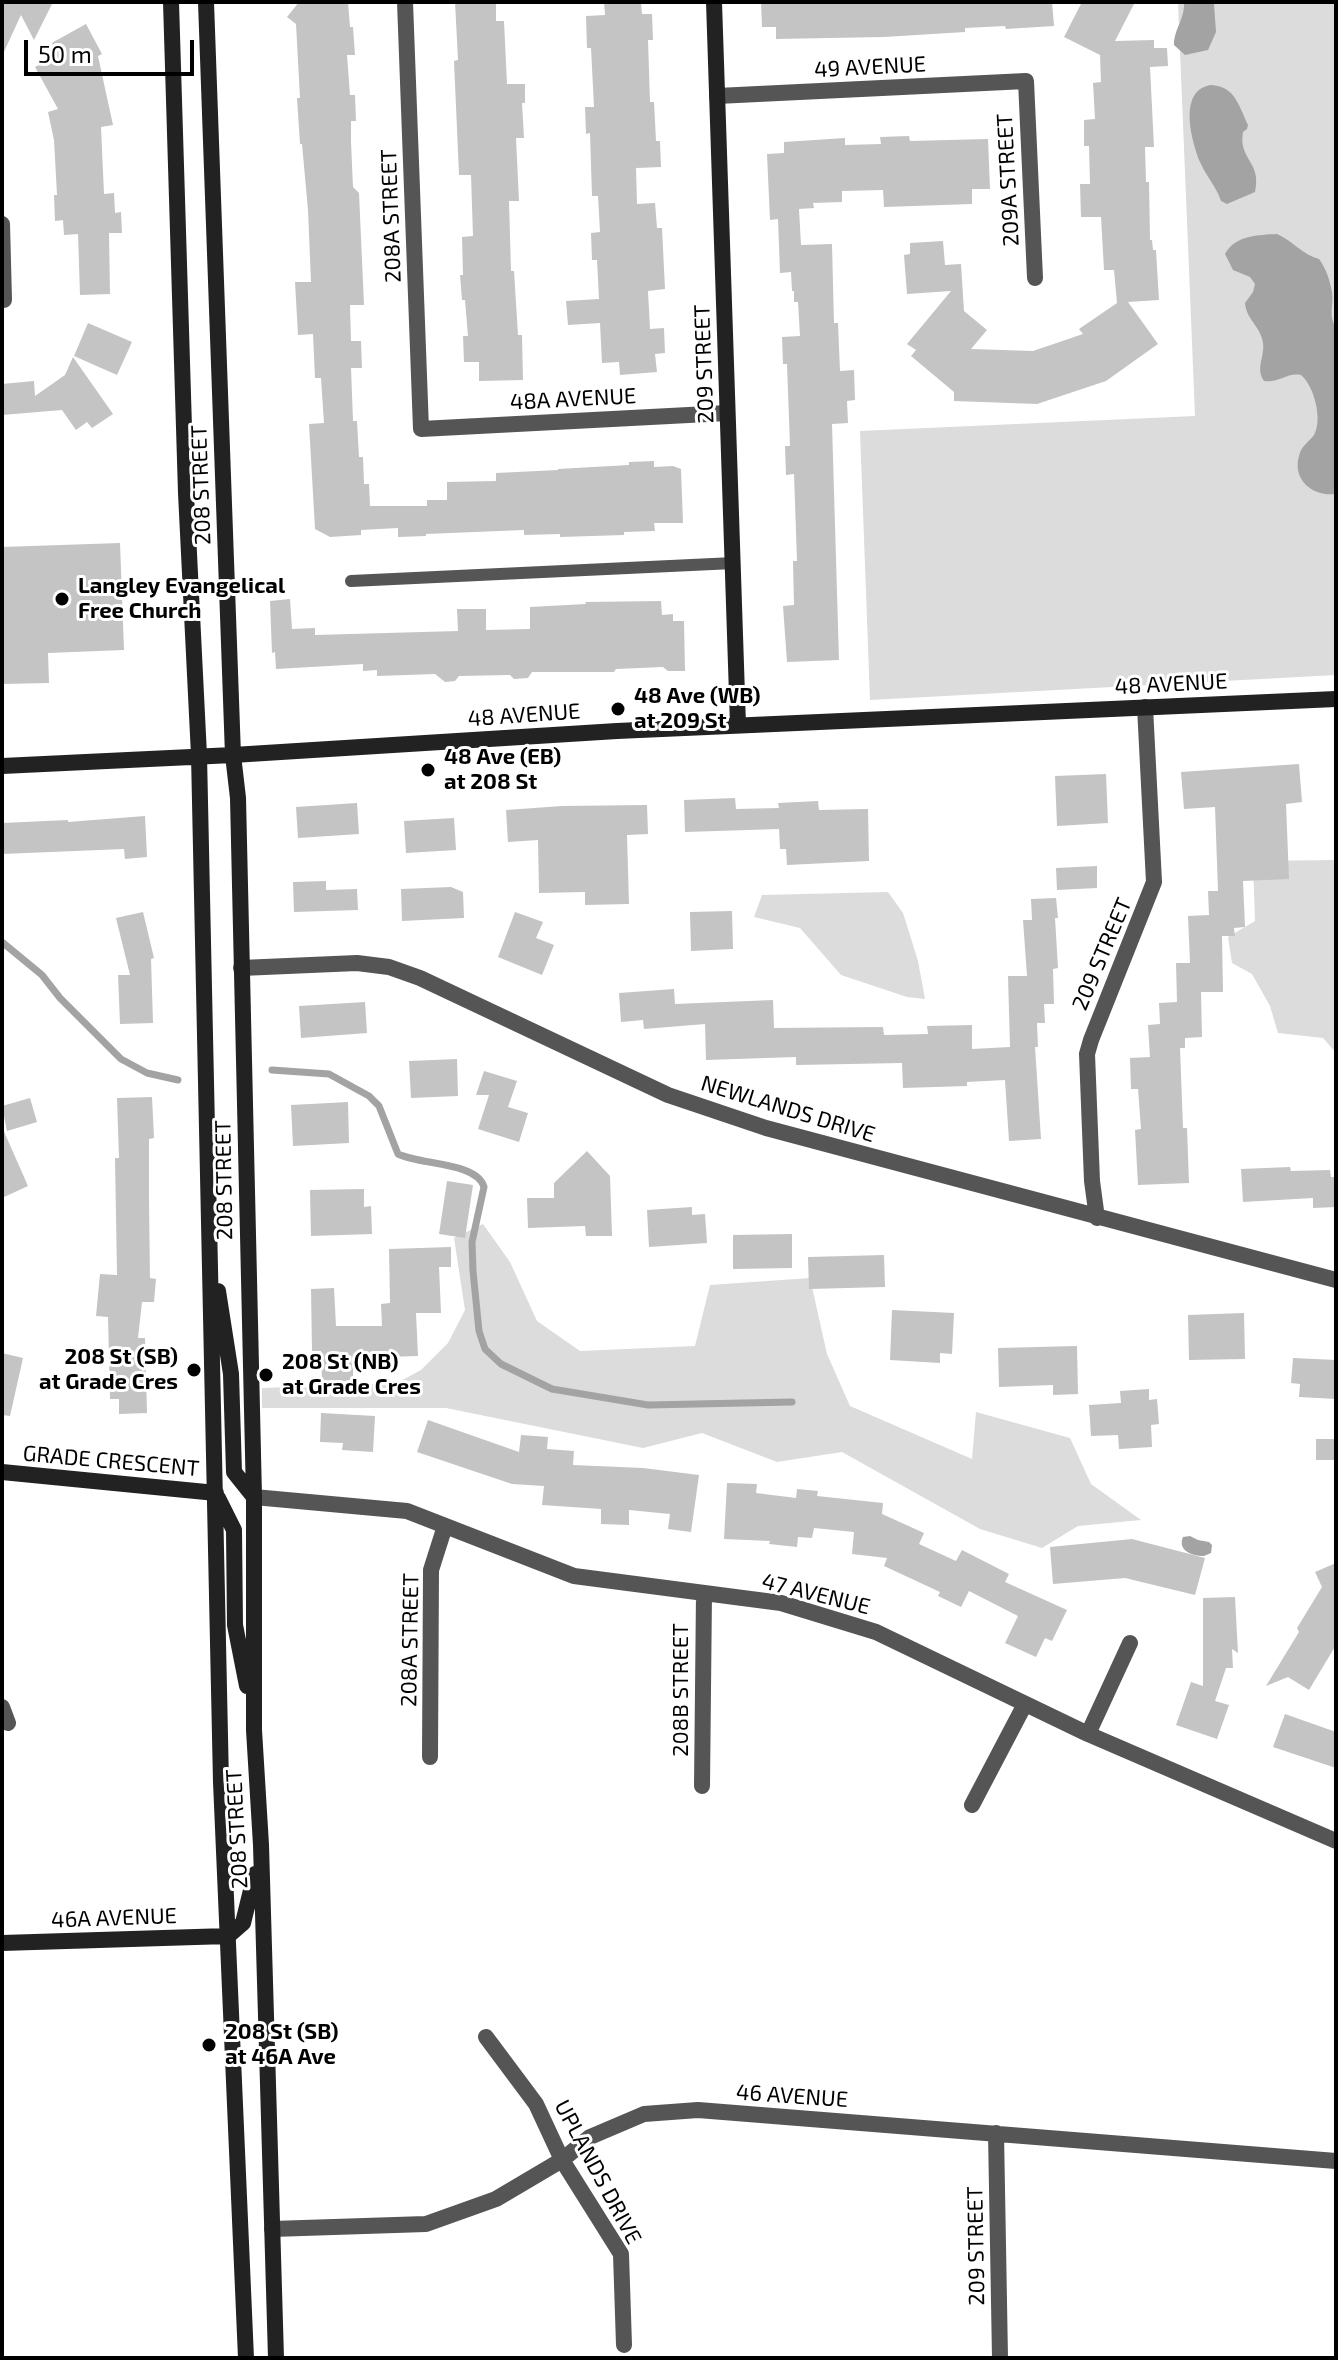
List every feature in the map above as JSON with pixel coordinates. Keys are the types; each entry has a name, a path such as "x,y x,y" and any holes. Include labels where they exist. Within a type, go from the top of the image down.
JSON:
{"main road":[{"name":"208 STREET","path":"171,2 186,493 199,755 221,1782 246,2358"},
{"name":"208 STREET","path":"206,2 233,755 238,798 254,1497 254,1730 261,1845 276,2358"},
{"name":"209 STREET","path":"714,2 738,725"},
{"name":"48 AVENUE","path":"2,766 738,725 1336,699"},
{"path":"207,1215 231,1374 234,1472 254,1497"},
{"name":"GRADE CRESCENT","path":"2,1472 216,1493"},
{"path":"216,1493 234,1530 235,1625 254,1730"},
{"path":"228,1936 243,1923 261,1845"},
{"name":"46A AVENUE","path":"2,1943 228,1936"}],"street":[{"name":"208A STREET","path":"405,2 421,429"},
{"name":"49 AVENUE","path":"717,96 1026,81"},
{"name":"209A STREET","path":"1026,81 1035,278"},
{"path":"2,224 4,300"},
{"name":"48A AVENUE","path":"421,429 727,413"},
{"name":"209 STREET","path":"1097,1218 1092,1181 1087,1054 1154,882 1145,707"},
{"name":"NEWLANDS DRIVE","path":"241,968 357,963 389,967 420,978 668,1095 698,1106 766,1128 1336,1280"},
{"name":"47 AVENUE","path":"254,1497 407,1511 574,1576 781,1603 876,1632 1088,1734 1336,1841"},
{"name":"208A STREET","path":"430,1757 431,1570 445,1526"},
{"name":"208B STREET","path":"702,1786 704,1593"},
{"path":"1088,1734 1130,1643"},
{"path":"972,1805 1025,1704"},
{"name":"UPLANDS DRIVE","path":"486,2037 536,2104 562,2160 621,2254 624,2345"},
{"name":"46 AVENUE","path":"272,2229 426,2224 496,2199 562,2160 590,2137 630,2119 644,2114 698,2110 1336,2161"},
{"name":"209 STREET","path":"996,2133 1000,2358"}],"lane":[{"path":"351,581 734,563"}],"shaded area":[{"path":"1178,2 1336,2 1336,675 870,700 860,431 1195,416"},
{"path":"1184,2 1214,4 1216,32 1208,50 1185,55 1174,45"},
{"path":"1211,85 1226,89 1239,104 1248,125 1242,141 1255,173 1255,192 1227,204 1221,201 1202,167 1191,129 1194,96"},
{"path":"1277,234 1319,259 1331,288 1332,315 1336,327 1336,494 1312,490 1302,479 1298,465 1300,453 1317,428 1313,395 1301,375 1264,381 1260,372 1262,337 1245,303 1255,284 1250,277 1233,270 1225,254 1241,240"},
{"path":"1336,860 1336,1053 1323,1038 1278,1033 1270,1006 1252,974 1232,963 1228,937 1255,921 1253,861"},
{"path":"888,892 903,913 918,961 925,999 907,997 841,975 800,928 754,917 762,895"},
{"path":"483,1224 510,1262 537,1321 580,1351 695,1346 710,1285 810,1278 827,1354 850,1406 972,1459 976,1412 1070,1438 1091,1484 1141,1520 1078,1526 1042,1548 980,1529 842,1452 777,1462 702,1433 643,1448 446,1408 262,1408 262,1388 397,1383 421,1370 448,1343 465,1310 454,1238"},
{"path":"1183,1537 1209,1542 1212,1545 1211,1553 1204,1556 1187,1552 1182,1542"}],"building":[{"path":"2,2 53,2 34,40 21,15 2,56"},
{"path":"299,2 348,2 350,27 353,27 355,55 347,55 350,95 355,95 356,121 351,121 351,142 353,187 359,193 364,305 350,305 351,341 361,341 362,368 351,368 353,421 357,421 359,457 363,457 364,484 369,484 370,506 427,506 427,500 447,500 447,482 496,481 496,473 654,461 654,467 673,466 681,469 683,523 654,523 655,531 624,532 624,535 560,537 560,534 524,535 524,530 398,537 398,528 361,530 361,535 330,537 315,529 309,424 324,423 321,378 315,378 313,334 298,335 295,282 311,282 308,210 297,98 300,98 296,24 287,17"},
{"path":"455,2 496,2 496,21 504,21 507,84 525,84 525,103 522,103 524,138 516,138 519,201 509,201 511,271 514,271 518,335 522,335 523,380 479,381 479,362 464,362 463,336 468,336 460,275 463,275 462,237 473,236 471,175 459,175"},
{"path":"604,2 641,2 642,14 652,14 653,40 648,40 650,102 654,102 661,167 636,168 637,204 655,203 657,228 662,228 665,289 648,291 650,329 664,328 665,353 655,354 657,372 620,375 619,362 602,363 600,323 568,325 566,301 599,299 597,260 592,260 591,233 600,232 598,196 592,196 590,133 586,134 585,107 594,107 586,16 605,15"},
{"path":"761,2 1052,2 1054,26 965,28 965,32 884,37 776,39 776,27 762,27"},
{"path":"1082,2 1135,2 1115,41 1154,40 1154,48 1167,48 1168,66 1150,67 1154,147 1145,147 1150,240 1153,250 1156,250 1159,300 1128,302 1158,344 1106,381 1037,404 954,401 954,392 911,356 916,350 907,344 951,291 907,294 904,255 910,254 910,243 943,241 945,265 961,264 964,311 987,330 971,349 1033,351 1083,334 1079,329 1117,303 1114,270 1104,270 1101,217 1081,217 1080,184 1090,184 1089,146 1084,146 1084,120 1095,119 1093,83 1101,82 1100,55 1064,37"},
{"path":"86,24 102,54 98,56 113,125 101,127 104,194 114,193 115,213 121,212 122,233 109,233 110,294 80,295 78,234 64,235 63,220 55,221 54,140 48,112 58,109 35,67 46,61 39,50"},
{"path":"909,136 910,141 988,139 990,189 972,189 972,204 884,207 883,190 842,191 842,202 813,203 814,208 799,209 801,245 832,244 834,323 838,323 840,371 854,370 855,400 847,401 848,423 832,424 839,660 787,662 783,606 794,605 793,561 797,561 794,474 786,475 785,446 790,446 787,364 783,364 782,337 800,336 798,302 794,302 791,272 780,273 778,219 770,220 767,154 784,153 784,142 845,138 845,145 881,144 880,137"},
{"path":"88,323 132,342 117,375 74,356"},
{"path":"73,357 113,414 92,428 87,422 76,430 62,410 2,415 2,384 34,381 35,396 65,375"},
{"name":"Langley Evangelical Free Church","path":"120,543 124,650 48,653 49,683 2,684 2,547"},
{"path":"290,599 292,629 315,628 315,635 458,631 457,609 486,609 486,630 530,629 530,607 585,602 661,601 662,615 673,614 673,621 684,621 685,671 668,671 663,667 616,669 614,672 532,672 528,678 514,679 510,675 459,676 455,681 445,682 435,674 377,676 377,670 363,671 363,664 276,669 275,652 272,653 270,601"},
{"path":"1299,764 1302,802 1286,804 1289,879 1243,881 1245,927 1234,928 1235,936 1222,936 1223,992 1201,992 1202,1037 1185,1038 1185,1048 1180,1048 1189,1183 1138,1185 1135,1130 1141,1129 1138,1089 1131,1089 1130,1058 1150,1057 1148,1025 1160,1024 1159,1003 1177,1002 1176,963 1190,963 1188,916 1209,915 1208,891 1218,891 1215,807 1184,809 1181,772"},
{"path":"1106,774 1108,823 1057,826 1055,776"},
{"path":"735,798 736,809 779,808 778,803 818,801 819,810 868,809 869,861 787,865 786,849 780,849 779,829 685,832 684,800"},
{"path":"357,803 359,834 298,838 296,807"},
{"path":"647,805 648,834 627,835 629,904 585,905 585,892 539,893 538,840 508,842 506,810"},
{"path":"145,816 147,857 125,859 124,849 2,854 2,823"},
{"path":"454,818 456,850 406,853 404,821"},
{"path":"1097,866 1097,888 1057,890 1056,868"},
{"path":"326,881 326,890 357,889 358,910 294,912 293,882"},
{"path":"451,887 463,892 464,918 402,921 401,889"},
{"path":"1056,898 1058,968 1053,969 1054,1004 1044,1004 1045,1023 1037,1023 1038,1047 1035,1047 1041,1139 1009,1141 1005,1080 967,1082 967,1086 903,1088 902,1063 796,1065 796,1057 706,1060 705,1024 644,1029 643,1020 621,1022 619,993 674,989 675,1004 773,1000 774,1028 883,1027 884,1035 928,1034 927,1026 972,1025 972,1049 1010,1047 1008,976 1027,976 1023,920 1032,920 1031,899"},
{"path":"732,911 733,949 691,951 690,912"},
{"path":"143,912 154,958 151,959 153,1023 120,1024 118,975 130,975 116,918"},
{"path":"515,912 543,922 536,938 554,945 542,975 498,957"},
{"path":"365,1002 367,1033 301,1038 299,1006"},
{"path":"457,1059 458,1096 411,1098 409,1061"},
{"path":"484,1071 517,1081 508,1107 528,1113 519,1142 478,1129 489,1095 476,1095"},
{"path":"152,1097 154,1138 149,1139 150,1278 156,1279 154,1302 142,1302 138,1338 145,1338 147,1413 119,1414 119,1399 110,1399 108,1317 96,1316 100,1274 117,1275 117,1098"},
{"path":"30,1098 37,1122 7,1131 2,1106"},
{"path":"348,1102 349,1143 293,1146 291,1105"},
{"path":"2,1127 28,1186 2,1198"},
{"path":"587,1151 610,1176 612,1236 586,1236 585,1226 528,1228 527,1198 554,1198 554,1183"},
{"path":"1290,1167 1291,1171 1330,1170 1331,1177 1336,1177 1336,1207 1313,1208 1313,1198 1243,1202 1241,1169"},
{"path":"447,1181 473,1185 465,1238 439,1234"},
{"path":"364,1189 364,1207 371,1206 372,1234 311,1236 310,1190"},
{"path":"692,1207 692,1215 705,1214 707,1243 649,1247 647,1210"},
{"path":"792,1234 792,1268 733,1269 733,1235"},
{"path":"451,1247 451,1267 439,1267 441,1313 416,1313 418,1356 353,1358 353,1381 322,1382 321,1351 312,1351 311,1289 334,1288 336,1326 382,1326 381,1304 390,1303 389,1249"},
{"path":"884,1255 885,1287 809,1289 808,1257"},
{"path":"892,1310 954,1313 952,1354 940,1353 940,1363 890,1360"},
{"path":"1244,1313 1245,1359 1189,1360 1188,1315"},
{"path":"1077,1346 1078,1394 1053,1395 1053,1385 999,1387 998,1348"},
{"path":"2,1353 23,1358 10,1416 2,1415"},
{"path":"1293,1358 1336,1360 1336,1399 1299,1397 1300,1384 1291,1383"},
{"path":"1149,1389 1149,1400 1157,1399 1159,1424 1151,1425 1152,1447 1119,1449 1118,1435 1091,1436 1089,1405 1121,1403 1120,1391"},
{"path":"321,1413 375,1416 373,1452 342,1450 343,1443 320,1442"},
{"path":"428,1420 519,1452 521,1435 548,1437 547,1449 574,1451 573,1465 643,1468 699,1475 691,1532 668,1529 670,1514 629,1510 629,1525 601,1524 601,1509 542,1505 544,1486 512,1484 417,1452"},
{"path":"1316,1439 1336,1439 1336,1460 1316,1460"},
{"path":"727,1483 757,1484 756,1493 796,1498 797,1489 818,1491 817,1496 883,1503 882,1514 924,1533 919,1544 956,1561 962,1550 1009,1574 1005,1582 1067,1610 1052,1641 1045,1638 1036,1657 1005,1643 1018,1616 969,1591 961,1607 938,1596 940,1592 884,1566 887,1558 852,1554 854,1532 814,1528 812,1538 798,1537 797,1547 769,1544 770,1541 724,1539"},
{"path":"1132,1539 1205,1558 1195,1595 1125,1578 1053,1584 1050,1547"},
{"path":"1336,1563 1336,1645 1309,1690 1288,1677 1266,1686 1322,1587 1315,1572"},
{"path":"1235,1597 1238,1653 1232,1649 1233,1668 1226,1668 1215,1701 1229,1705 1217,1739 1176,1725 1191,1682 1203,1686 1203,1598"},
{"path":"1285,1714 1336,1732 1336,1768 1273,1747"}],"waterway":[{"path":"2,942 42,975 60,998 121,1059 147,1073 178,1080"},
{"path":"272,1070 329,1074 369,1096 379,1106 398,1154 460,1168 479,1179 484,1187 472,1242 479,1331 485,1349 501,1364 552,1389 648,1405 792,1402"}],"place":[{"name":"Langley Evangelical Free Church","path":"62,599"},
{"name":"48 Ave (WB) at 209 St","path":"618,709"},
{"name":"48 Ave (EB) at 208 St","path":"428,770"},
{"name":"208 St (SB) at Grade Cres","path":"194,1370"},
{"name":"208 St (NB) at Grade Cres","path":"266,1375"},
{"name":"208 St (SB) at 46A Ave","path":"209,2045"}]}
